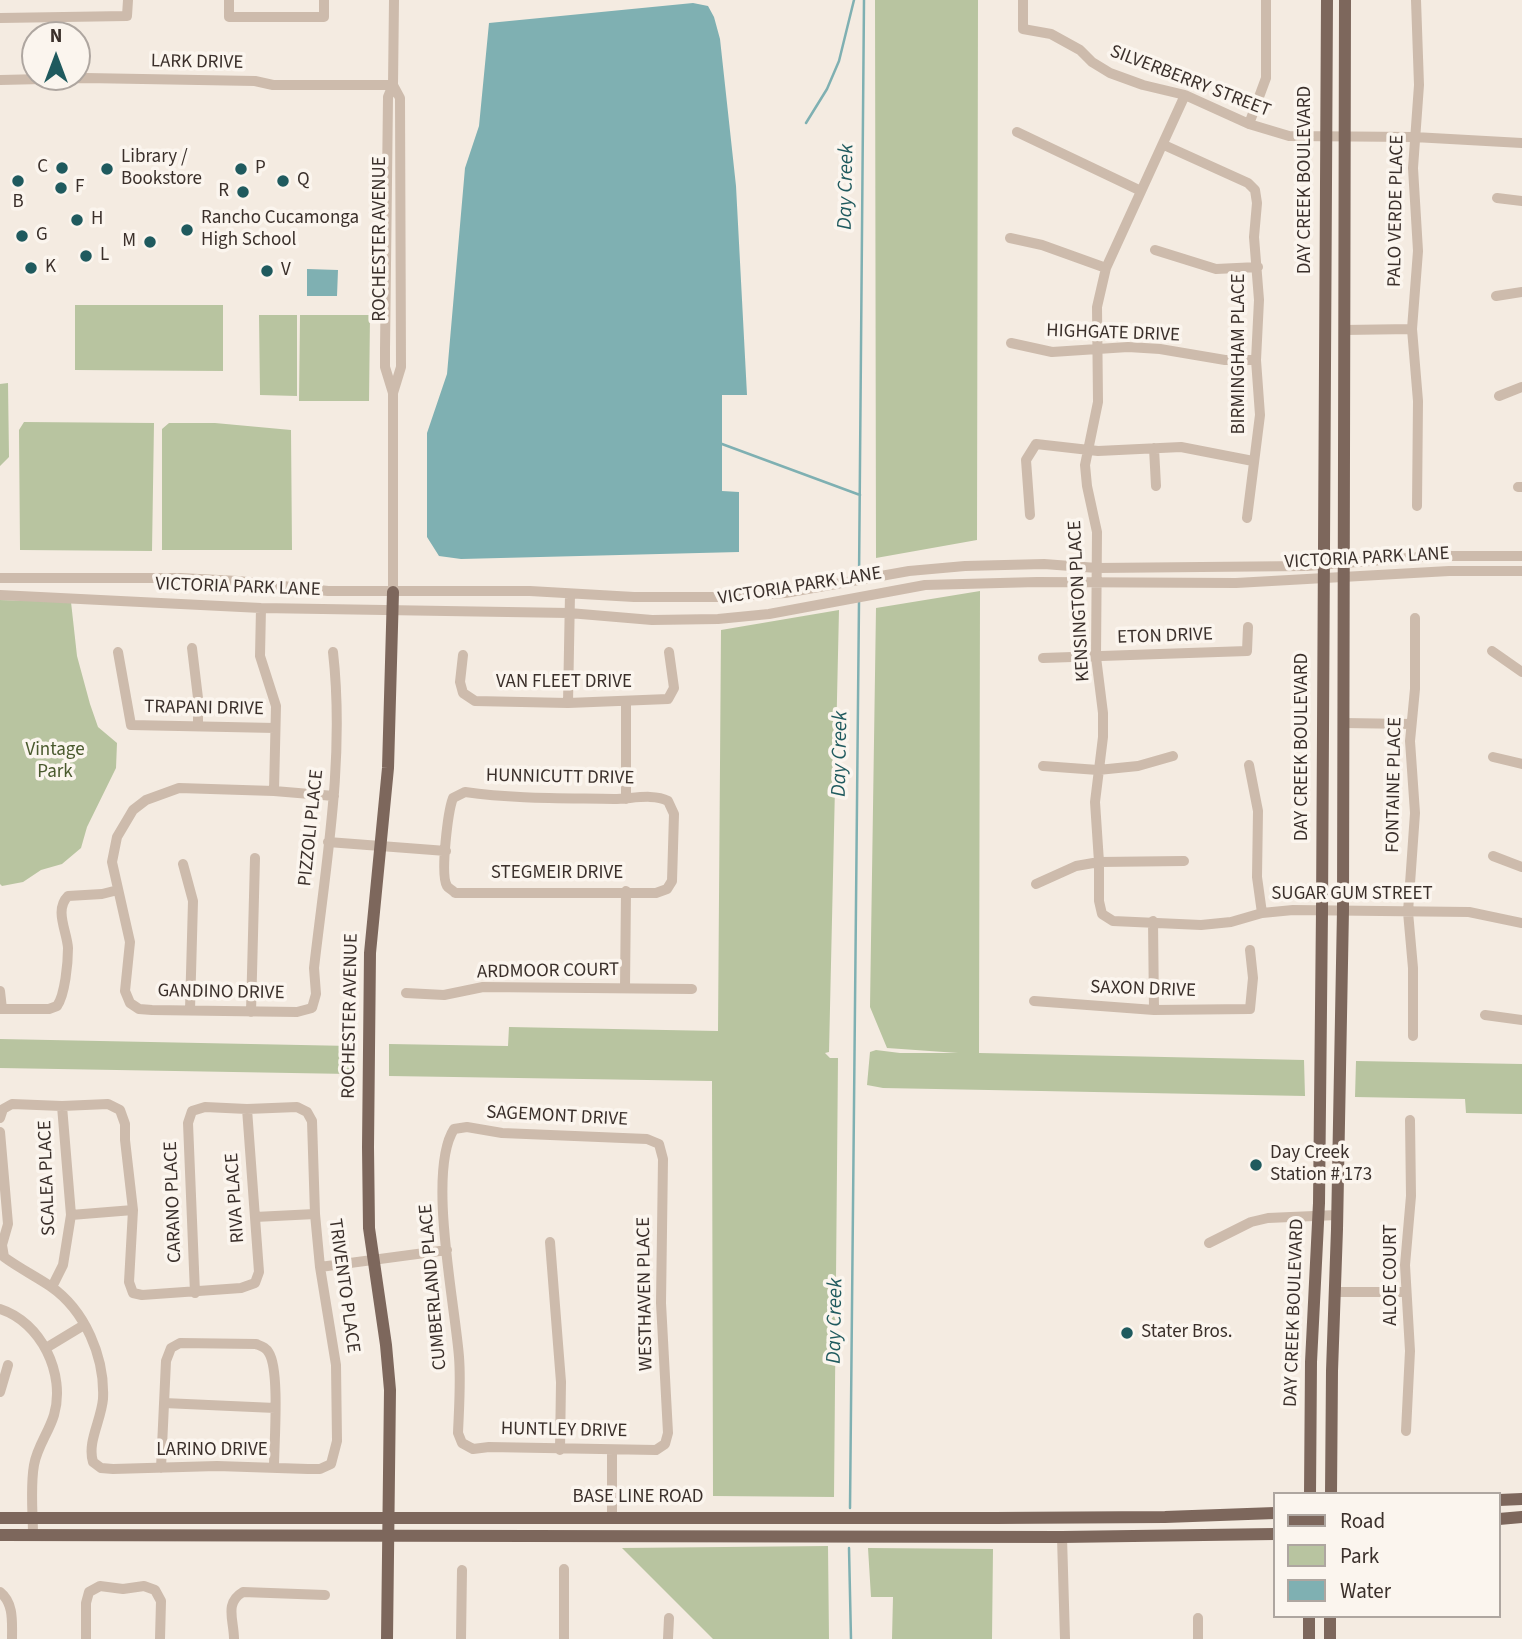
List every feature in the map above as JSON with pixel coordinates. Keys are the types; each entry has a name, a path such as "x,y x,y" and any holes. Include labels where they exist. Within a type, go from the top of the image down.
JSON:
{"main road":[{"name":"DAY CREEK BOULEVARD","path":"1310,1492 1311,1362 1318,1216 1322,911 1326,0"},
{"name":"DAY CREEK BOULEVARD","path":"1331,1492 1343,911 1345,0"},
{"name":"ROCHESTER AVENUE","path":"387,1639 391,1412 389,1368 373,1259 368,1188 370,974 388,768 393,592"},
{"path":"1501,1500 1522,1499"},
{"name":"BASE LINE ROAD","path":"0,1518 1165,1517 1274,1513"},
{"path":"1501,1518 1522,1517"},
{"name":"BASE LINE ROAD","path":"0,1535 1062,1537 1274,1534"},
{"path":"1309,1618 1309,1639"},
{"path":"1330,1618 1330,1639"}],"street":[{"path":"0,18 127,16 128,0"},
{"path":"229,0 229,17 324,17 324,0"},
{"name":"ROCHESTER AVENUE","path":"393,592 393,393 386,367 385,349 388,97 393,85 394,0"},
{"name":"SILVERBERRY STREET","path":"1023,0 1023,29 1051,34 1080,50 1092,62 1110,73 1143,85 1185,95 1249,124 1289,136 1414,136 1522,143"},
{"path":"1249,124 1266,78 1266,0"},
{"name":"PALO VERDE PLACE","path":"1416,0 1419,85 1413,189 1418,251 1412,329 1418,401 1417,506"},
{"name":"LARK DRIVE","path":"0,80 86,78 255,81 273,85 393,85"},
{"name":"ROCHESTER AVENUE","path":"393,85 400,98 401,367 393,393"},
{"name":"KENSINGTON PLACE","path":"1102,914 1094,802 1104,713 1097,657 1096,518 1086,475 1098,402 1097,307 1106,268 1185,95"},
{"path":"1017,132 1141,191"},
{"name":"BIRMINGHAM PLACE","path":"1164,145 1248,183 1255,190 1257,203 1254,237 1258,267 1256,360 1260,415 1247,518"},
{"path":"1497,198 1522,201"},
{"path":"1010,238 1042,245 1106,268"},
{"path":"1155,250 1216,269 1258,267"},
{"path":"1496,296 1522,292"},
{"path":"1344,330 1412,329"},
{"name":"HIGHGATE DRIVE","path":"1011,343 1052,352 1160,348 1225,360 1256,360"},
{"path":"1499,396 1522,387"},
{"path":"1030,515 1026,460 1036,444 1088,450 1181,447 1254,461"},
{"path":"1154,448 1156,486"},
{"name":"VICTORIA PARK LANE","path":"0,595 261,608 569,613 652,620 718,619 769,614 925,585 1236,583 1323,572 1343,564 1434,556 1522,555"},
{"name":"VICTORIA PARK LANE","path":"0,578 207,579 328,592 505,591 661,598 742,597 785,593 909,571 977,566 1044,564 1097,568 1323,572 1342,577 1449,571 1522,571"},
{"path":"568,703 570,594"},
{"path":"261,608 260,656 276,706 274,792"},
{"name":"FONTAINE PLACE","path":"1413,1036 1413,968 1408,912 1415,814 1410,761 1415,689 1415,618"},
{"name":"ETON DRIVE","path":"1043,658 1247,650 1248,626"},
{"path":"192,648 198,698 198,726"},
{"name":"TRAPANI DRIVE","path":"118,652 131,725 275,728"},
{"name":"PIZZOLI PLACE","path":"312,1008 316,994 314,968 338,741 338,696 333,652"},
{"name":"VAN FLEET DRIVE","path":"463,655 460,682 463,693 475,701 568,703 668,699 674,688 669,652"},
{"path":"1492,652 1522,672"},
{"path":"626,701 626,799"},
{"path":"1344,723 1411,724"},
{"path":"1043,766 1098,770 1138,766 1174,756"},
{"path":"1493,757 1522,764"},
{"path":"1249,765 1258,811 1256,877 1262,913"},
{"path":"0,991 1,1009 49,1009 57,1006 61,1000 68,948 61,911 62,901 68,896 118,890 112,862 117,836 133,810 146,800 178,788 334,796"},
{"name":"HUNNICUTT DRIVE","path":"446,850 448,811 453,798 465,792 539,798 626,799 659,796 668,800 674,814 672,881 667,889"},
{"path":"328,842 446,850"},
{"name":"STEGMEIR DRIVE","path":"446,850 443,872 447,887 456,892 656,893 667,889"},
{"path":"1493,856 1522,867"},
{"path":"251,1012 255,858"},
{"path":"1035,884 1076,866 1099,862 1184,861"},
{"path":"183,864 193,901 190,1010"},
{"name":"GANDINO DRIVE","path":"118,890 130,942 125,991 130,1003 139,1009 297,1012 312,1008"},
{"path":"625,891 625,988"},
{"name":"SUGAR GUM STREET","path":"1102,914 1112,921 1201,925 1293,910 1469,912 1522,923"},
{"path":"1153,921 1154,1010"},
{"name":"SAXON DRIVE","path":"1034,1002 1154,1010 1250,1009 1254,978 1250,950"},
{"name":"ARDMOOR COURT","path":"405,993 444,995 483,987 692,989"},
{"path":"1485,1015 1522,1020"},
{"path":"2,1114 12,1104 62,1107 108,1104 120,1110 125,1124 133,1210 129,1282 133,1293 195,1293"},
{"name":"SCALEA PLACE","path":"52,1287 63,1265 71,1215 62,1107"},
{"name":"CARANO PLACE","path":"195,1293 188,1123 192,1111 205,1107 247,1109"},
{"name":"TRIVENTO PLACE","path":"247,1109 297,1107 307,1112 312,1121 320,1267 336,1365 337,1441 331,1464"},
{"name":"RIVA PLACE","path":"195,1293 241,1288 255,1283 259,1272 247,1109"},
{"name":"ALOE COURT","path":"1406,1431 1410,1351 1406,1253 1411,1187 1410,1120"},
{"name":"SAGEMONT DRIVE","path":"454,1129 467,1127 502,1133 647,1139 659,1144"},
{"name":"CUMBERLAND PLACE","path":"454,1129 446,1140 443,1204 460,1359 458,1433 462,1443"},
{"path":"0,1132 8,1224 2,1245 4,1258 52,1287 71,1304 84,1325 46,1348"},
{"name":"WESTHAVEN PLACE","path":"659,1144 663,1159 660,1303 668,1433 665,1444"},
{"path":"71,1215 133,1210"},
{"path":"255,1217 315,1214"},
{"path":"1209,1243 1257,1220 1337,1215"},
{"path":"550,1242 561,1370 560,1450"},
{"path":"320,1267 447,1250"},
{"path":"1334,1292 1406,1292"},
{"path":"0,1309 27,1326 46,1348 55,1375 54,1413 38,1448 34,1465 33,1535"},
{"name":"LARINO DRIVE","path":"84,1325 101,1363 103,1399 91,1447 93,1462 101,1468 320,1469 331,1464"},
{"path":"161,1468 166,1361 171,1348 180,1343 256,1344 267,1349 271,1357 275,1408 274,1468"},
{"path":"0,1392 9,1365"},
{"path":"163,1403 275,1408"},
{"name":"HUNTLEY DRIVE","path":"462,1443 473,1449 489,1447 560,1450 656,1450 665,1444"},
{"path":"612,1450 612,1518"},
{"path":"1062,1537 1065,1639"},
{"path":"564,1569 564,1639"},
{"path":"461,1639 462,1570"},
{"path":"86,1639 86,1603 89,1592 100,1586 123,1589 144,1586 155,1590 161,1601 160,1639"},
{"path":"234,1639 230,1609 236,1596 243,1592 325,1595"},
{"path":"4,1595 10,1608 12,1639"},
{"path":"668,1639 669,1618"},
{"path":"1198,1618 1198,1639"}],"green space":[{"path":"875,0 978,0 977,540 876,558"},
{"path":"75,305 223,305 223,371 75,370"},
{"path":"259,315 297,315 297,396 260,395"},
{"path":"300,315 370,315 369,401 299,401"},
{"path":"8,383 9,457 0,466 0,384"},
{"path":"24,422 154,423 152,551 20,550 19,430"},
{"path":"169,423 215,423 291,430 292,550 162,550 162,429"},
{"path":"980,591 979,1053 1304,1060 1305,1096 883,1088 867,1085 870,1052 958,1053 887,1048 870,1007 876,608"},
{"name":"Vintage Park","path":"0,600 71,602 77,656 90,704 98,727 117,743 116,768 87,827 81,848 62,864 41,870 23,882 2,886 0,884"},
{"path":"839,610 829,1052 825,1053 830,1058 838,1058 834,1497 713,1496 712,1081 389,1076 389,1044 508,1046 509,1027 718,1031 721,630"},
{"path":"0,1039 351,1046 350,1074 0,1068"},
{"path":"1356,1061 1522,1064 1522,1114 1466,1113 1465,1099 1355,1097"},
{"path":"828,1546 829,1639 713,1639 622,1548"},
{"path":"868,1548 993,1549 992,1639 892,1639 893,1597 871,1597"}],"water":[{"path":"693,3 708,6 720,39 736,186 747,395 722,395 722,491 739,492 739,552 461,559 439,556 427,537 427,433 447,374 465,168 479,126 489,23"},
{"path":"307,269 338,270 337,296 307,296"}],"waterway":[{"path":"806,123 827,89 839,61 854,0"},
{"name":"Day Creek","path":"859,578 864,0"},
{"path":"722,444 860,495"},
{"name":"Day Creek","path":"850,1508 859,602"},
{"name":"Day Creek","path":"849,1548 851,1639"}],"place":[{"name":"C","path":"62,168"},
{"name":"Library / Bookstore","path":"107,169"},
{"name":"P","path":"241,169"},
{"name":"B","path":"18,181"},
{"name":"Q","path":"283,181"},
{"name":"F","path":"61,188"},
{"name":"R","path":"243,192"},
{"name":"H","path":"77,220"},
{"name":"Rancho Cucamonga High School","path":"187,230"},
{"name":"G","path":"22,236"},
{"name":"M","path":"150,242"},
{"name":"L","path":"86,256"},
{"name":"K","path":"31,268"},
{"name":"V","path":"267,271"},
{"name":"Day Creek Station # 173","path":"1256,1165"},
{"name":"Stater Bros.","path":"1127,1333"}]}
